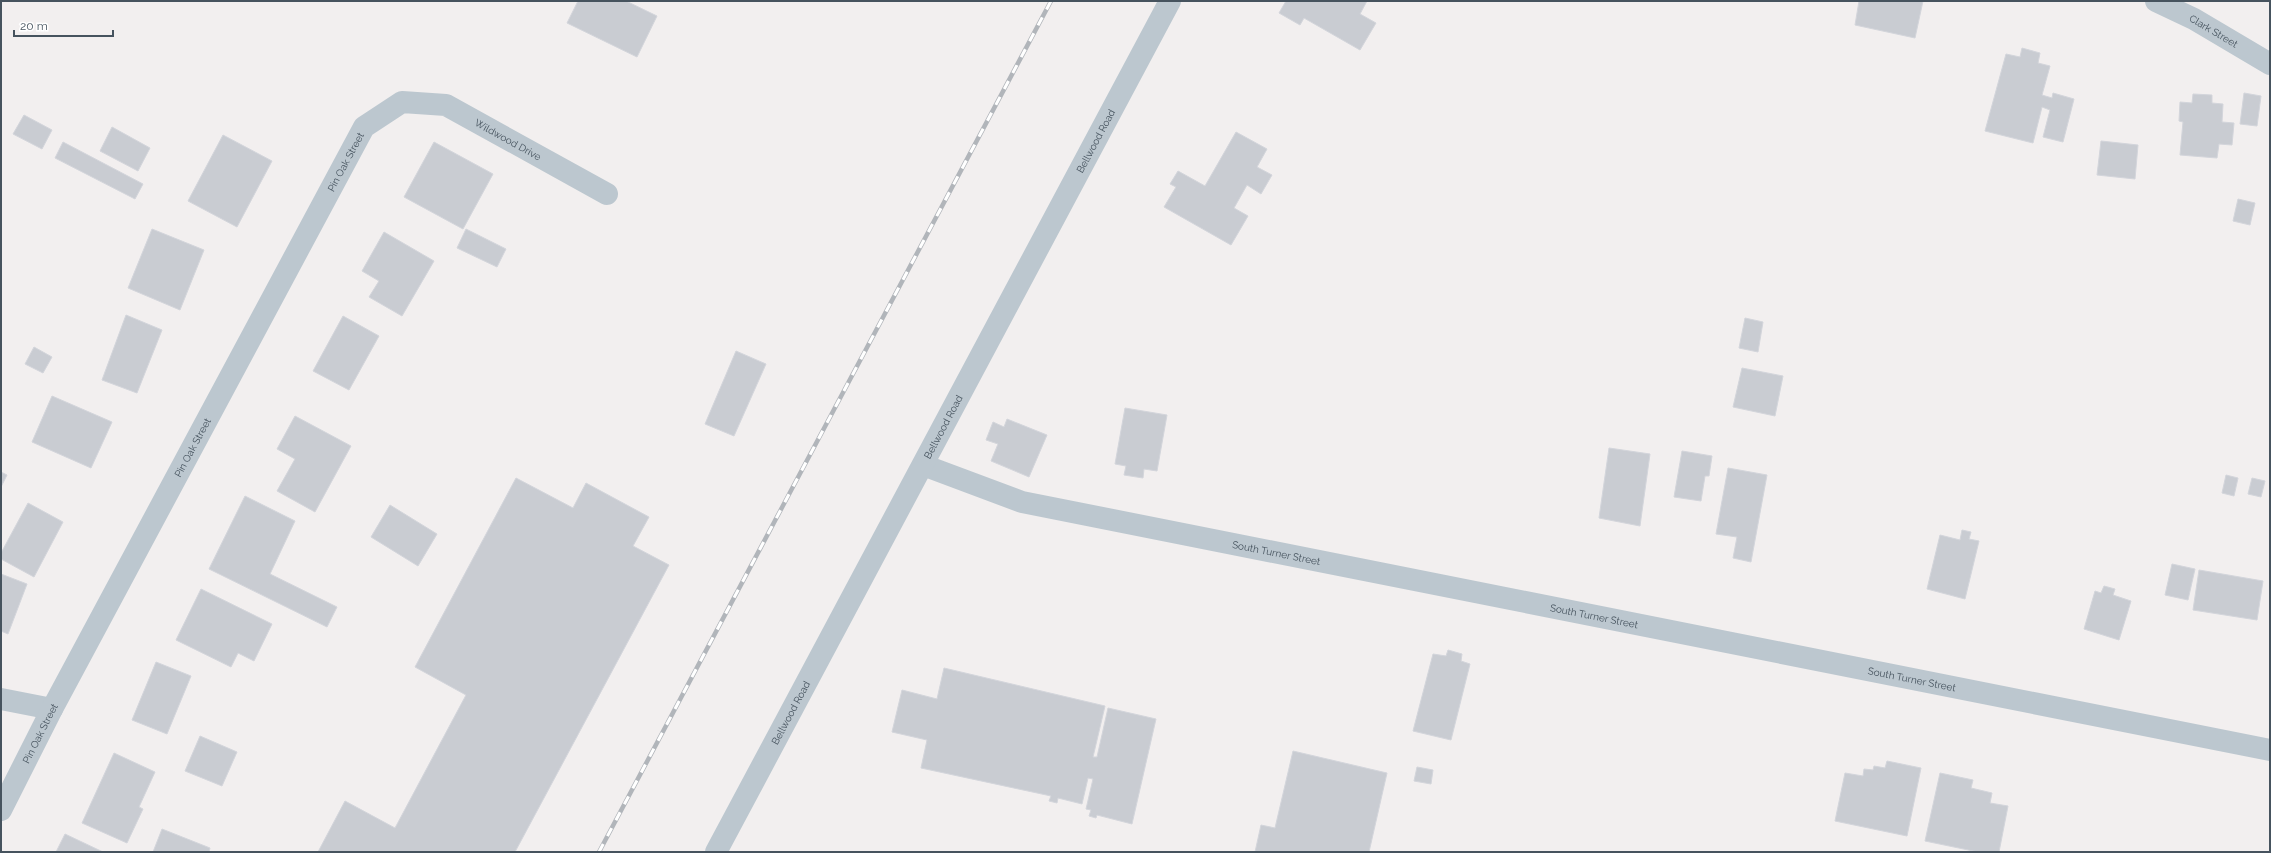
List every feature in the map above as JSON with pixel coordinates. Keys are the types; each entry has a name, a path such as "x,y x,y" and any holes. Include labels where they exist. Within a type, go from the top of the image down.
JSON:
{"street":[{"name":"Bellwood Road","path":"716,852 1170,1"},
{"name":"Clark Street","path":"2156,1 2194,19 2270,64"},
{"name":"Wildwood Drive","path":"402,102 446,105 607,194"},
{"name":"Pin Oak Street","path":"1,810 52,709 364,127 402,102"},
{"name":"South Turner Street","path":"923,465 1022,502 2270,750"},
{"path":"1,699 52,709"}],"building":[{"path":"578,1 626,1 657,16 637,57 567,23"},
{"path":"1286,1 1367,1 1360,14 1376,23 1360,50 1304,18 1300,25 1279,13"},
{"path":"1859,1 1923,1 1915,38 1855,25"},
{"path":"2022,48 2040,53 2038,63 2050,66 2042,95 2052,98 2053,93 2074,99 2063,142 2043,137 2050,110 2042,107 2033,143 1985,131 2006,54 2020,57"},
{"path":"2244,93 2261,96 2257,126 2240,124"},
{"path":"2193,94 2212,95 2212,103 2223,104 2222,122 2234,123 2232,145 2219,144 2217,158 2180,155 2183,122 2179,121 2180,102 2192,103"},
{"path":"24,115 52,130 42,149 13,134"},
{"path":"112,127 150,148 138,171 100,151"},
{"path":"1236,132 1267,149 1257,167 1272,175 1261,194 1247,185 1234,208 1248,216 1231,245 1164,207 1176,187 1170,184 1178,171 1205,186"},
{"path":"223,135 272,161 237,227 188,201"},
{"path":"2101,141 2138,145 2135,179 2097,175"},
{"path":"63,142 143,184 135,199 55,158"},
{"path":"434,142 493,174 463,229 404,197"},
{"path":"2238,199 2255,203 2250,225 2233,221"},
{"path":"152,229 204,250 180,310 128,288"},
{"path":"466,229 506,249 497,267 457,248"},
{"path":"384,232 434,261 402,316 369,297 379,281 362,271"},
{"path":"126,315 162,330 137,393 102,380"},
{"path":"343,316 379,336 349,390 313,371"},
{"path":"1745,318 1763,322 1758,352 1739,348"},
{"path":"34,347 52,357 43,373 25,364"},
{"path":"736,351 766,364 734,436 705,424"},
{"path":"1742,368 1783,376 1775,416 1733,407"},
{"path":"52,396 112,422 91,468 32,442"},
{"path":"1125,408 1167,415 1157,471 1144,469 1143,478 1124,475 1126,466 1115,464"},
{"path":"295,416 351,446 315,512 277,491 295,459 277,449"},
{"path":"1007,419 1047,435 1029,477 991,461 998,444 986,440 993,422 1004,427"},
{"path":"1609,448 1650,454 1640,526 1599,518"},
{"path":"1682,451 1712,456 1709,476 1705,476 1701,501 1674,497"},
{"path":"1728,468 1767,475 1751,562 1733,558 1737,537 1716,534"},
{"path":"1,472 7,475 1,487"},
{"path":"2226,475 2238,478 2234,496 2222,493"},
{"path":"516,478 573,508 586,483 649,517 633,546 669,565 515,852 318,852 345,801 395,828 466,695 415,667"},
{"path":"2252,478 2265,481 2261,497 2248,494"},
{"path":"245,496 295,521 270,574 337,607 327,627 209,569"},
{"path":"28,503 63,522 34,577 1,559 1,553"},
{"path":"390,505 437,534 418,566 371,537"},
{"path":"1962,530 1971,532 1969,539 1979,541 1965,599 1927,589 1940,535 1960,540"},
{"path":"2172,564 2195,569 2188,600 2165,595"},
{"path":"2199,570 2263,581 2257,620 2193,610"},
{"path":"1,574 27,584 8,634 1,631"},
{"path":"2104,586 2115,589 2113,595 2131,601 2119,640 2084,629 2095,591 2101,593"},
{"path":"201,589 272,624 254,661 238,653 231,667 176,640"},
{"path":"1448,650 1462,654 1461,661 1470,664 1451,740 1413,731 1433,654 1446,656"},
{"path":"156,662 191,676 167,734 132,720"},
{"path":"944,668 1105,706 1093,757 1097,757 1108,708 1156,719 1132,824 1097,815 1096,818 1089,816 1091,810 1086,809 1093,779 1088,778 1082,804 1058,798 1057,803 1049,801 1051,796 921,768 927,740 892,732 902,690 937,699"},
{"path":"200,736 237,752 222,786 185,771"},
{"path":"1293,751 1387,773 1369,852 1255,852 1261,825 1275,828"},
{"path":"114,753 155,772 139,807 143,809 127,843 82,823"},
{"path":"1887,761 1921,768 1907,836 1835,821 1845,773 1863,776 1864,769 1873,770 1874,766 1885,768"},
{"path":"1417,767 1433,770 1431,784 1414,781"},
{"path":"1940,773 1973,780 1971,788 1992,793 1990,803 2008,806 1999,852 1978,852 1925,841"},
{"path":"162,829 210,848 209,852 153,852"},
{"path":"65,834 103,852 56,852"}],"railway":[{"path":"599,852 1051,1"}]}
